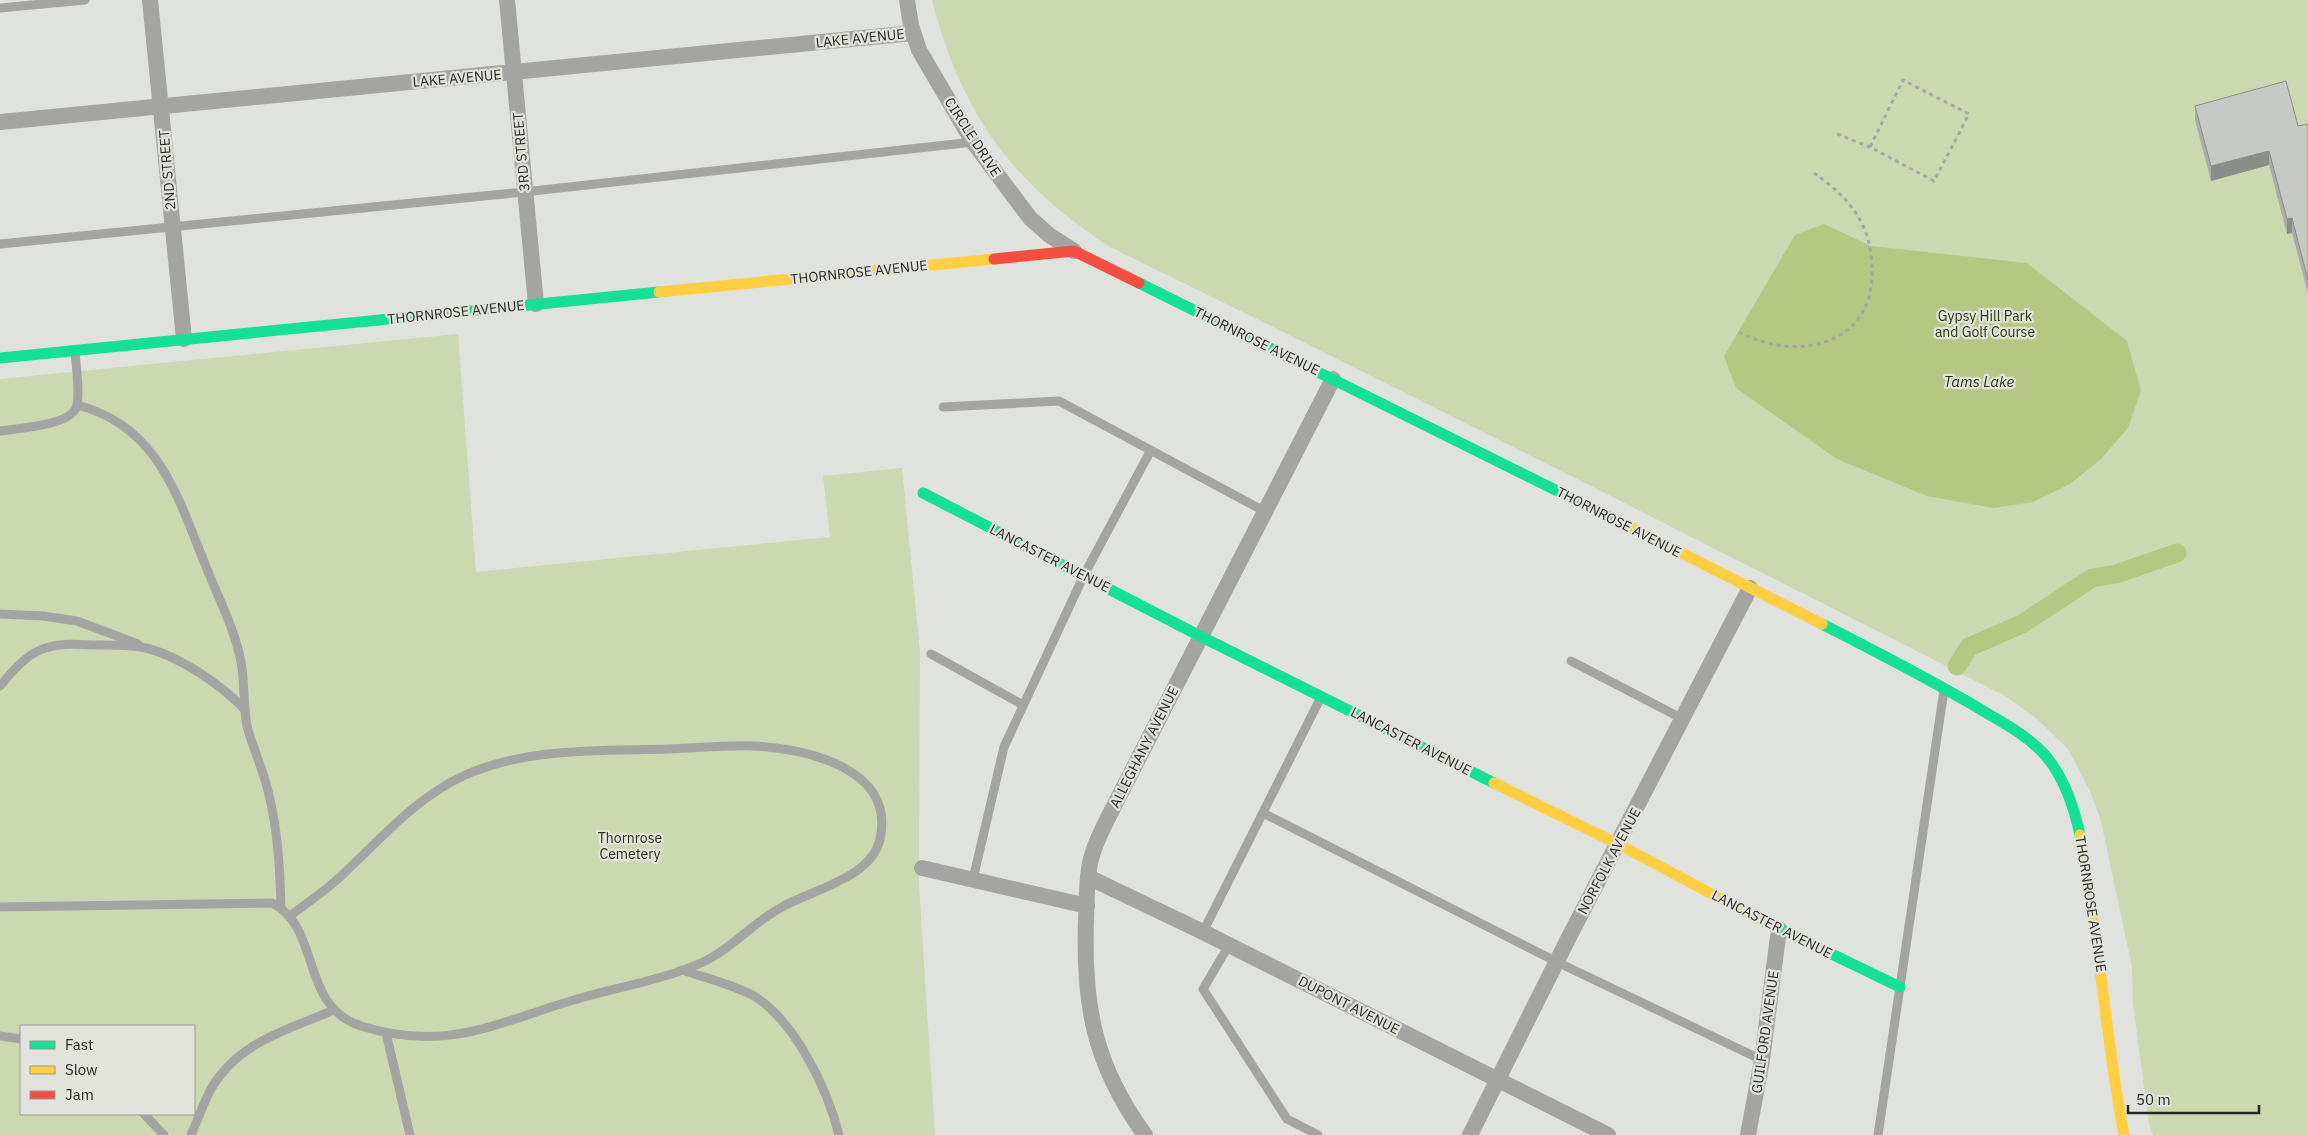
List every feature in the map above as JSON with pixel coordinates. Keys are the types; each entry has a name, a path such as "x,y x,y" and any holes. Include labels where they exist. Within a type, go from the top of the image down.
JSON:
{"street":[{"name":"2ND STREET","path":"150,0 184,339"},
{"name":"3RD STREET","path":"507,0 536,304"},
{"name":"CIRCLE DRIVE","path":"907,0 913,33 926,64 973,142 1030,218 1049,235 1074,251"},
{"name":"LAKE AVENUE","path":"0,122 913,33"},
{"name":"THORNROSE AVENUE","path":"0,358 1074,251 1750,588 1944,688 2016,730 2031,741 2054,766 2070,799 2084,848 2116,1094 2124,1135"},
{"name":"ALLEGHANY AVENUE","path":"1145,1135 1116,1087 1099,1047 1091,1019 1085,963 1088,877 1093,852 1112,810 1200,636 1333,379"},
{"name":"LANCASTER AVENUE","path":"923,493 1200,636 1618,844 1779,929 1900,986"},
{"name":"NORFOLK AVENUE","path":"1470,1135 1750,588"},
{"path":"922,868 1087,906"},
{"name":"DUPONT AVENUE","path":"1088,877 1230,945 1608,1135"},
{"name":"GUILFORD AVENUE","path":"1748,1135 1762,1060 1779,929"}],"lane":[{"path":"0,8 85,0"},
{"path":"0,244 524,192 973,142"},
{"path":"0,431 36,426 68,418 73,413 77,405 75,350"},
{"path":"943,407 1059,401 1264,511"},
{"path":"77,405 101,412 123,424 149,448 164,469 186,516 236,642 243,678 245,710 252,741 265,779 274,815 280,874 280,908"},
{"path":"974,879 1004,746 1084,575 1151,450"},
{"path":"0,614 43,616 77,621 186,666 231,694 245,710"},
{"path":"0,686 27,658 50,647 70,644 145,648"},
{"path":"931,654 1023,705"},
{"path":"1571,661 1684,719"},
{"path":"1878,1135 1944,688"},
{"path":"1203,932 1321,696"},
{"path":"0,907 272,904 290,916 298,930 321,993 334,1010 357,1025 386,1033 410,1037 437,1038 469,1033 559,1004 682,970 710,959 754,924 777,909 854,874 866,866 877,849 881,837 882,821 875,796 861,778 836,763 807,755 756,746 617,749 512,759 468,774 428,796 380,836 341,876 290,916"},
{"path":"1263,813 1557,962 1762,1060"},
{"path":"1230,945 1203,989 1286,1119 1318,1135"},
{"path":"682,970 745,992 773,1011 787,1027 812,1066 827,1097 840,1135"},
{"path":"191,1135 211,1088 235,1059 253,1044 334,1010"},
{"path":"386,1033 410,1135"},
{"path":"0,1036 20,1039"},
{"path":"145,1115 164,1135"}],"path":[{"path":"1837,134 1870,147 1934,181 1969,114 1903,80 1870,147"},
{"path":"1738,332 1754,340 1796,347 1816,345 1834,340 1856,325 1868,302 1873,285 1869,245 1861,222 1835,188 1811,171"}],"green space":[{"name":"Gypsy Hill Park and Golf Course","path":"932,0 2308,0 2308,1135 2153,1135 2149,1124 2133,1004 2132,967 2101,821 2090,791 2068,749 2036,718 2005,696 1446,413 1110,247 1075,223 1045,197 1018,171 995,142 975,111 958,77"},
{"name":"Thornrose Cemetery","path":"458,334 476,572 830,537 823,476 902,468 920,652 919,885 935,1135 0,1135 0,379"}],"water":[{"name":"Tams Lake","path":"1824,224 1871,246 2027,263 2127,341 2141,391 2128,428 2101,459 2070,484 2033,502 1993,508 1927,496 1837,459 1736,388 1724,356 1795,235"}],"building":[{"path":"2286,81 2298,126 2308,124 2308,280 2292,218 2287,219 2269,151 2211,166 2195,106"}],"waterway":[{"path":"1957,666 1969,647 2022,624 2092,578 2116,574 2177,553"}],"traffic: fast":[{"path":"1139,283 1630,527"},
{"path":"0,358 659,292"},
{"path":"923,493 1200,636 1494,783"},
{"path":"1822,624 1941,686 2023,735 2045,755 2058,773 2075,814 2080,835"},
{"path":"1761,920 1900,987"}],"traffic: slow":[{"path":"659,292 994,259"},
{"path":"1630,527 1822,624"},
{"path":"1494,783 1618,844 1761,920"},
{"path":"2080,835 2087,872 2117,1098 2124,1135"}],"traffic: jam":[{"path":"994,259 1074,251 1139,283"}]}
